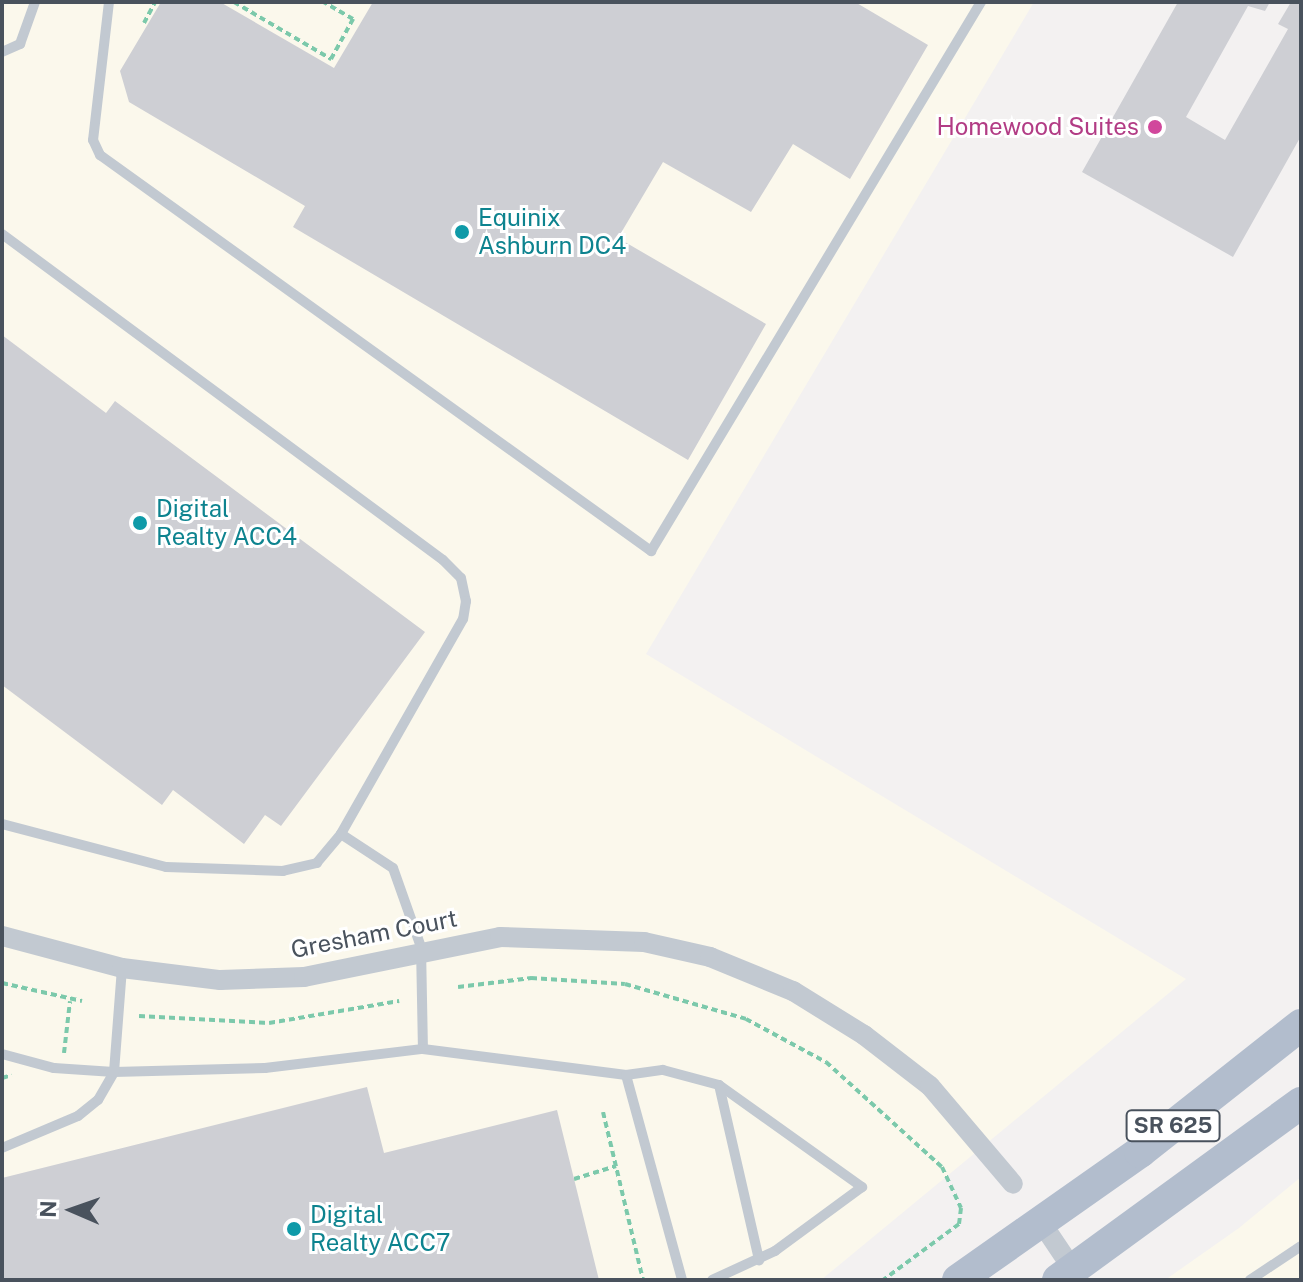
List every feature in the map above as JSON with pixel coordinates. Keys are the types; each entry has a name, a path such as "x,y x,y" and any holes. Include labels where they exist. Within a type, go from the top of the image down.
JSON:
{"main road":[{"name":"SR 625","path":"958,1280 1041,1222 1301,1025"},
{"name":"SR 625","path":"1070,1277 1301,1103"}],"street":[{"name":"Gresham Court","path":"2,936 122,968 274,979 421,947 581,937 710,957 793,991 864,1035 930,1086 1013,1184"},
{"path":"1041,1222 1070,1277"}],"lane":[{"path":"2,52 20,44 35,2"},
{"path":"109,2 93,140 100,155 651,551 981,2"},
{"path":"2,234 461,578 463,619 341,834 317,863 283,871 166,867 2,824"},
{"path":"341,834 393,868 421,947 423,1049"},
{"path":"2,1148 78,1116 114,1072 122,968"},
{"path":"2,1054 114,1072 265,1068 423,1049 626,1075 663,1070 719,1085 862,1187 759,1260 712,1280"},
{"path":"626,1075 682,1280"},
{"path":"719,1085 759,1260"},
{"path":"1250,1280 1301,1246"}],"path":[{"path":"144,23 155,2"},
{"path":"234,2 331,59 353,19 323,2"},
{"path":"458,987 531,978 625,984 746,1019 826,1062 883,1106 942,1167 961,1208 959,1224 883,1280"},
{"path":"2,983 70,1001 82,1001"},
{"path":"64,1056 70,1001"},
{"path":"139,1016 269,1023 399,1001"},
{"path":"603,1112 643,1280"},
{"path":"574,1179 616,1166"}],"shaded area":[{"path":"2,2 1034,2 646,654 1186,979 821,1280 2,1280"},
{"path":"1301,1177 1301,1280 1165,1280 1239,1228"}],"building":[{"name":"Equinix Ashburn DC4","path":"161,2 220,2 334,68 373,2 855,2 928,45 850,179 793,144 751,212 663,162 618,238 766,324 688,460 293,227 305,206 129,102 120,71"},
{"name":"Homewood Suites","path":"1178,2 1270,2 1265,11 1248,6 1186,117 1225,140 1288,29 1278,24 1291,2 1301,2 1301,136 1233,257 1082,172"},
{"name":"Digital Realty ACC4","path":"2,335 106,413 115,401 425,632 281,826 265,815 244,844 173,790 162,805 2,685"},
{"name":"Digital Realty ACC7","path":"367,1087 384,1153 557,1110 599,1280 2,1280 2,1178"}],"place":[{"name":"Homewood Suites","path":"1155,127"},
{"name":"Equinix Ashburn DC4","path":"462,232"},
{"name":"Digital Realty ACC4","path":"140,523"},
{"name":"Digital Realty ACC7","path":"294,1229"}]}
